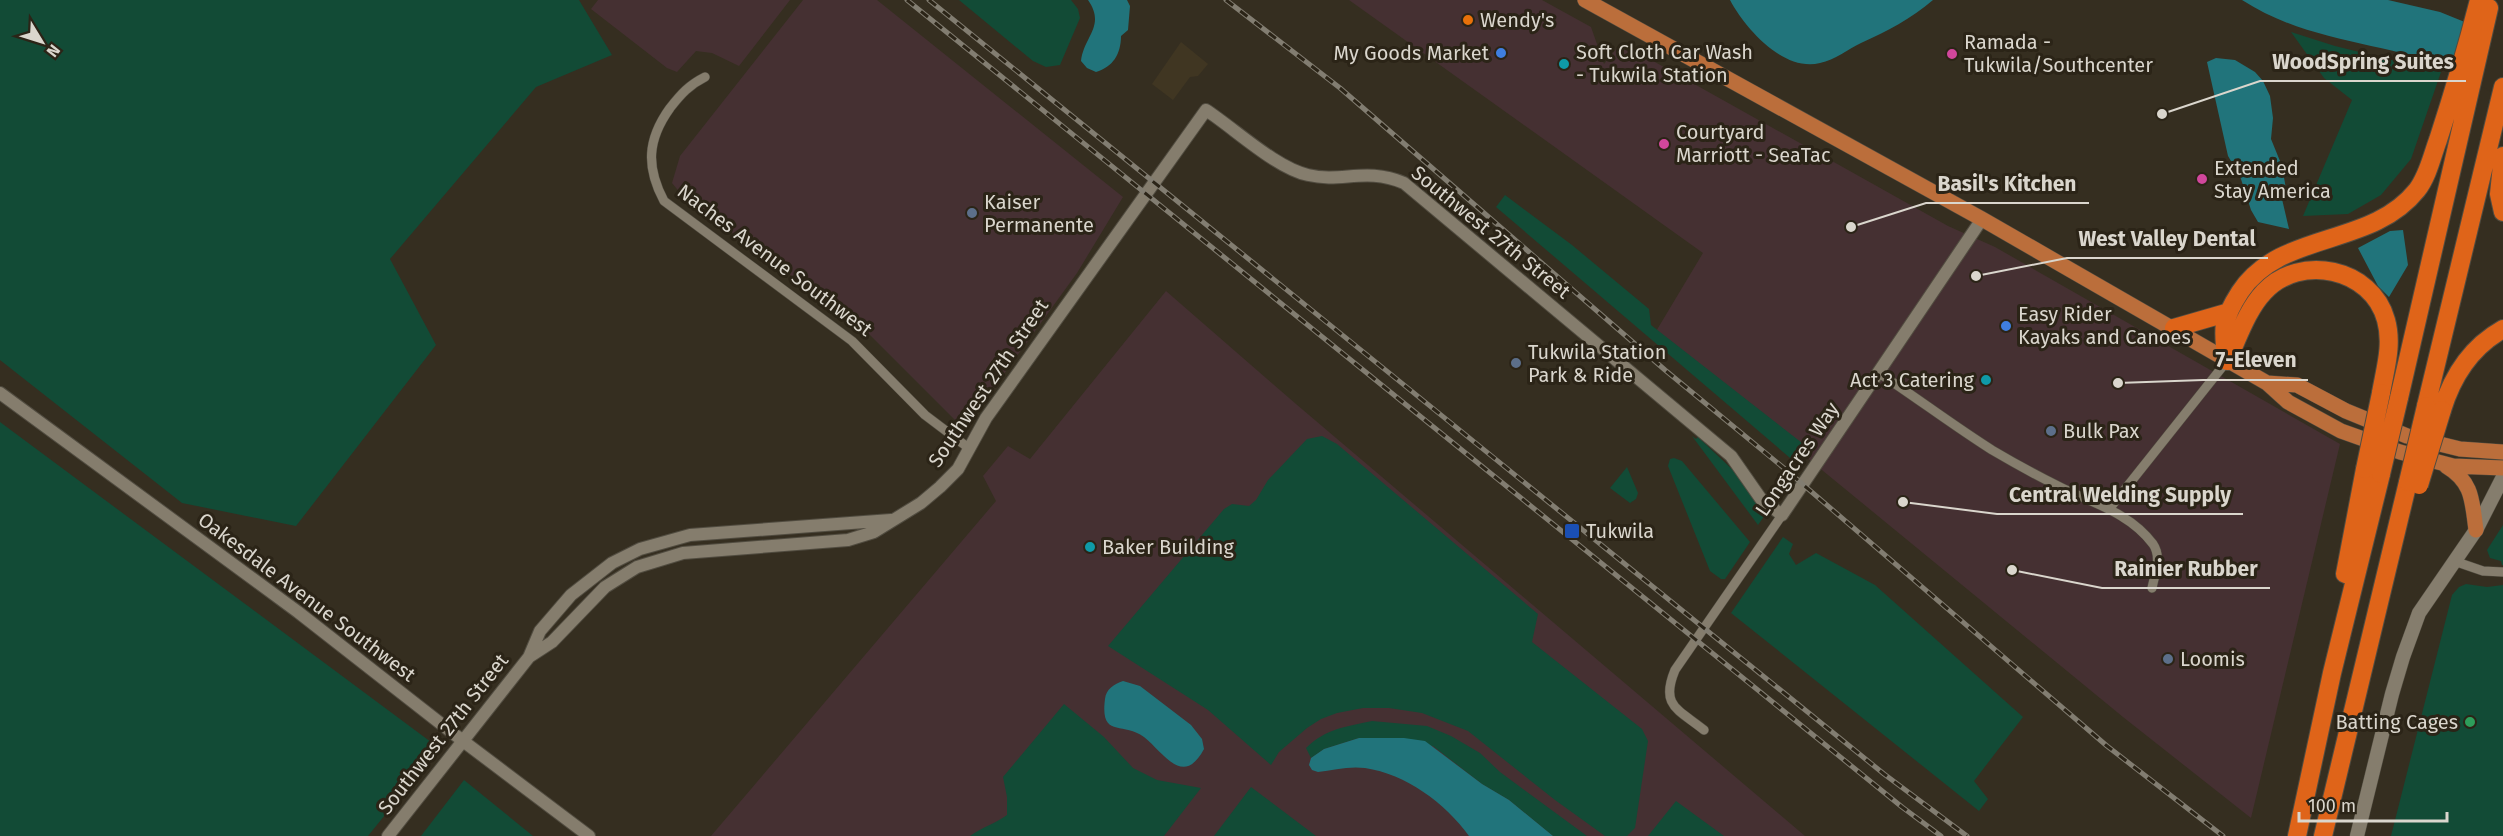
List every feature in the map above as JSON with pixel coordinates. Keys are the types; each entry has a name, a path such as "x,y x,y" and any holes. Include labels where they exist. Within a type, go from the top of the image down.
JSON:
{"highway":[{"path":"2373,472 2399,398 2457,110 2485,2"},
{"path":"2322,836 2357,691 2388,596 2434,408 2503,87"},
{"path":"2227,361 2224,338 2226,313 2245,284 2273,260 2320,241 2373,224 2405,203 2423,179 2457,110"},
{"path":"2503,156 2499,194 2503,212"},
{"path":"2227,361 2251,311 2271,285 2297,272 2329,270 2348,276 2364,287 2380,305 2386,319 2389,354 2381,393 2373,472 2297,836"},
{"path":"2174,328 2226,313"},
{"path":"2434,408 2469,357 2503,329"}],"main road":[{"path":"1585,0 1982,219 2174,328 2227,361 2267,382 2288,402 2341,430 2400,452 2440,463 2453,466 2503,468"},
{"path":"2267,382 2297,385 2346,411 2404,434 2448,447 2503,452"},
{"path":"2440,463 2459,474 2471,494 2476,530"},
{"path":"2357,836 2392,694 2419,613 2476,530 2503,477"}],"street":[{"name":"Naches Avenue Southwest","path":"705,77 684,90 665,116 654,137 651,153 652,171 656,186 664,201 852,341 925,415 970,449"},
{"name":"Southwest 27th Street","path":"529,657 552,642 605,586 637,567 683,553 848,540 874,532 921,503 958,469 986,418 1206,111 1290,169 1318,176 1383,175 1404,183 1731,456 1761,499 1782,515"},
{"name":"Longacres Way","path":"1704,730 1671,703 1668,692 1675,670 1982,219"},
{"path":"2110,508 2227,361"},
{"path":"1879,373 1993,450 2061,488 2110,508 2138,529 2156,551 2158,561 2152,588"},
{"name":"Oakesdale Avenue Southwest","path":"0,393 298,612 589,836"},
{"name":"Southwest 27th Street","path":"388,836 529,657 540,631 571,595 612,563 640,549 690,535 891,520"},
{"path":"2454,561 2484,571 2503,572"}],"shaded area":[{"path":"598,0 790,0 739,66 712,53 696,51 677,72 667,68 591,9"},
{"path":"803,0 877,0 1123,197 1077,273 964,429 860,325 686,200 672,183 680,156"},
{"path":"1349,0 1542,0 1591,27 1604,64 1621,43 1948,226 1995,247 2340,444 2251,818 2123,717 1655,333 1703,253"},
{"path":"1181,42 1208,64 1198,76 1190,77 1173,100 1152,84"},
{"path":"1166,291 1805,836 711,836 996,501 983,476 1008,446 1030,459"}],"green space":[{"path":"0,0 579,0 612,55 536,87 390,259 436,345 296,526 182,503 0,360"},
{"path":"959,0 1071,0 1078,9 1080,18 1060,65 1046,67 1033,61"},
{"path":"2291,32 2335,46 2441,72 2411,159 2381,195 2348,214 2303,216 2352,100 2324,78"},
{"path":"1505,195 1572,245 1649,309 1651,325 1806,446 1796,463 1496,207"},
{"path":"0,422 439,748 368,836 0,836"},
{"path":"1322,436 1337,444 1538,614 1532,642 1642,729 1648,741 1635,828 1627,836 1605,836 1555,800 1468,731 1422,713 1389,708 1363,708 1337,713 1307,728 1279,752 1271,765 1208,710 1108,646 1224,509 1232,504 1249,506 1256,500 1268,480 1307,439"},
{"path":"1692,436 1696,439 1698,437 1736,473 1765,515 1758,525"},
{"path":"1670,459 1682,461 1750,542 1725,579 1721,579 1710,571 1668,466"},
{"path":"1627,467 1638,493 1636,499 1630,503 1610,488"},
{"path":"2503,525 2502,565 2501,561 2490,558 2487,550"},
{"path":"1783,537 1793,544 1789,554 1796,565 1816,553 1875,585 2023,717 1974,781 1988,799 1979,811 1731,613"},
{"path":"2466,584 2487,587 2503,585 2503,836 2391,836 2452,595 2459,587"},
{"path":"1064,704 1104,737 1133,768 1157,780 1201,788 1164,836 970,836 1007,815 1007,797 1003,777"},
{"path":"1372,721 1427,726 1451,736 1480,753 1500,772 1587,836 1553,836 1509,800 1482,784 1433,746 1359,738 1324,749 1311,758 1306,748 1321,736 1337,729"},
{"path":"464,780 533,836 421,836"},
{"path":"1251,787 1316,836 1214,836"},
{"path":"1676,801 1724,836 1648,836"}],"water":[{"path":"1088,0 1127,0 1130,6 1128,30 1121,36 1118,54 1107,67 1096,72 1087,68 1081,61 1095,17"},
{"path":"1730,0 1933,0 1898,24 1836,57 1826,62 1806,64 1792,61 1779,54 1755,35"},
{"path":"2242,0 2388,0 2440,12 2482,29 2457,71 2403,53 2321,34 2268,14"},
{"path":"2216,58 2235,60 2255,72 2263,81 2270,96 2273,118 2271,139 2282,166 2286,189 2282,199 2289,229 2258,222 2251,210 2240,176 2228,156 2207,62"},
{"path":"2403,230 2408,265 2389,297 2378,286 2358,248 2390,231"},
{"path":"1123,681 1140,686 1191,725 1202,739 1204,749 1189,766 1181,767 1174,764 1136,732 1109,724 1104,711 1106,695 1111,687"},
{"path":"1359,738 1404,738 1425,741 1482,784 1509,800 1553,836 1469,836 1448,812 1410,783 1380,771 1365,768 1341,768 1318,772 1312,770 1309,765 1311,758 1324,749"}],"pier":[{"path":"2484,27 2503,37 2503,99 2476,83"}],"railway":[{"path":"907,0 1902,807 1941,836"},
{"path":"929,0 1884,774 1967,836"},
{"path":"1226,0 1340,88 1665,370 1785,469 2107,746 2223,836"}],"place":[{"name":"Wendy's","path":"1468,20"},
{"name":"My Goods Market","path":"1501,53"},
{"name":"Ramada - Tukwila/Southcenter","path":"1952,54"},
{"name":"Soft Cloth Car Wash - Tukwila Station","path":"1564,64"},
{"name":"WoodSpring Suites","path":"2162,114"},
{"name":"Courtyard Marriott - SeaTac","path":"1664,144"},
{"name":"Extended Stay America","path":"2202,179"},
{"name":"Kaiser Permanente","path":"972,213"},
{"name":"Basil's Kitchen","path":"1851,227"},
{"name":"West Valley Dental","path":"1976,276"},
{"name":"Easy Rider Kayaks and Canoes","path":"2006,326"},
{"name":"Tukwila Station Park & Ride","path":"1516,363"},
{"name":"Act 3 Catering","path":"1986,380"},
{"name":"7-Eleven","path":"2118,383"},
{"name":"Bulk Pax","path":"2051,431"},
{"name":"Central Welding Supply","path":"1903,502"},
{"name":"Tukwila","path":"1572,531"},
{"name":"Baker Building","path":"1090,547"},
{"name":"Rainier Rubber","path":"2012,570"},
{"name":"Loomis","path":"2168,659"},
{"name":"Batting Cages","path":"2470,722"}]}
